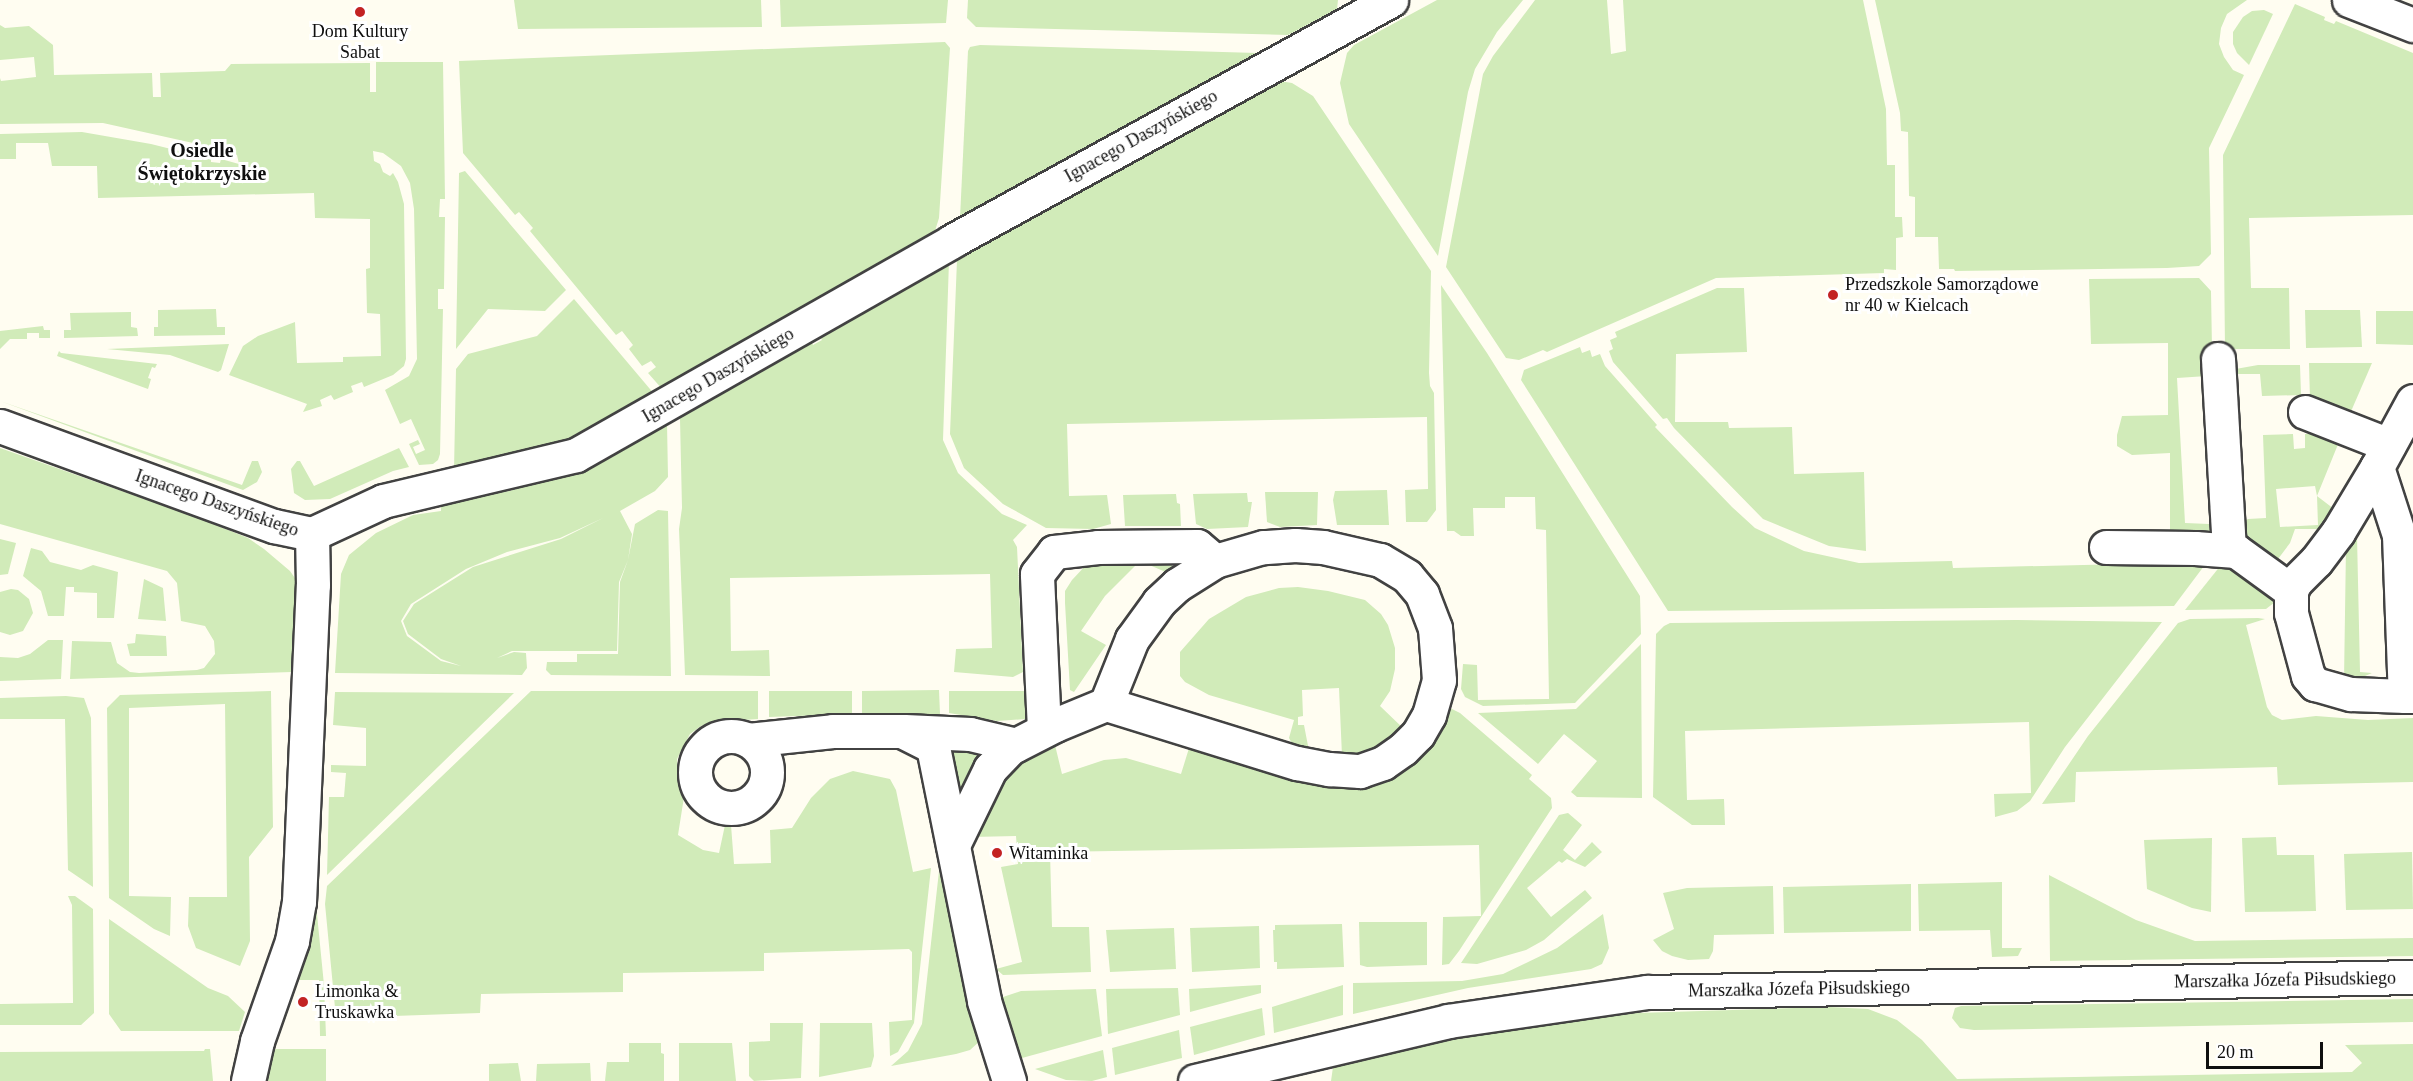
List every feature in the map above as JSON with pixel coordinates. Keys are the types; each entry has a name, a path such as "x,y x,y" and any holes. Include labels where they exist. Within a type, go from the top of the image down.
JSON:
{"street":[{"name":"Ignacego Daszyńskiego","path":"0,426 274,526 312,534 383,501 576,455 952,241 1391,0"},
{"path":"2349,0 2413,25"},
{"path":"2218,359 2229,550"},
{"path":"2305,412 2383,456 2399,535 2409,696 2351,694 2313,682 2308,676 2292,617 2291,591 2298,579 2316,561 2338,531 2383,456 2413,401"},
{"path":"248,1081 257,1041 291,941 299,902 313,585 312,534"},
{"path":"953,845 990,769 1030,737 1106,704 1297,763 1329,769 1360,771 1383,763 1403,749 1418,734 1429,715 1439,680 1439,655 1429,608 1422,594 1407,576 1380,560 1323,547 1295,544 1263,547 1215,561 1177,585 1144,620 1126,651 1106,704"},
{"path":"1030,737 1037,574 1054,552 1098,547 1197,546 1215,561"},
{"path":"2106,547 2229,550 2236,552 2291,591"},
{"path":"748,740 833,731 902,731 1030,737"},
{"path":"902,731 933,747 984,1001 1009,1081"},
{"name":"Marszałka Józefa Piłsudskiego","path":"1195,1081 1448,1021 1647,992 2413,977"}],"green space":[{"path":"514,0 761,0 762,27 518,29"},
{"path":"780,0 948,0 946,23 781,27"},
{"path":"968,0 1338,0 1337,9 1288,35 976,27 967,18"},
{"path":"1437,0 1523,0 1497,32 1475,69 1468,92 1438,256 1349,124 1340,83 1347,53 1354,45"},
{"path":"1535,0 1607,0 1611,54 1626,51 1623,0 1863,0 1886,109 1887,165 1895,165 1895,217 1902,217 1903,237 1896,238 1896,270 1884,269 1884,273 1716,278 1547,352 1543,350 1519,360 1506,358 1446,267 1483,74 1493,56"},
{"path":"1875,0 2247,0 2227,14 2221,28 2219,44 2224,57 2233,70 2244,75 2209,148 2211,254 2199,266 2167,268 1955,271 1954,269 1939,269 1938,237 1915,237 1915,197 1909,196 1908,132 1901,131 1900,113"},
{"path":"2295,4 2325,17 2324,20 2334,24 2336,21 2413,53 2413,215 2249,218 2251,288 2289,288 2290,349 2225,349 2223,155"},
{"path":"2264,10 2273,14 2249,65 2237,53 2233,44 2233,32 2243,17 2252,11"},
{"path":"0,25 5,28 29,26 53,45 54,75 152,73 153,97 161,97 160,73 225,71 231,64 370,63 370,92 376,92 376,62 443,62 445,199 440,199 439,217 445,217 444,289 438,289 438,309 443,309 440,454 438,460 433,464 419,465 409,444 418,440 420,444 413,447 416,454 425,450 411,419 400,424 385,390 409,376 417,359 414,209 410,183 401,166 383,153 373,151 374,161 380,164 383,172 390,176 393,173 404,204 406,359 404,366 393,375 364,387 362,382 351,386 353,392 334,400 331,395 320,400 322,406 303,412 307,404 229,375 243,346 258,336 295,322 297,363 343,362 343,357 381,356 380,314 367,313 366,269 370,268 370,219 315,218 314,193 98,198 97,166 52,166 48,143 16,143 16,159 0,159 0,134 82,132 151,144 211,159 211,162 220,163 221,159 239,164 237,155 229,151 103,123 0,124 0,78 1,81 36,77 34,57 0,60"},
{"path":"945,42 950,48 939,218 934,234 663,390 648,373 656,367 651,361 642,366 629,349 633,345 622,331 616,335 530,231 533,228 519,212 515,215 463,153 459,61"},
{"path":"980,45 1257,53 960,218 968,51 970,47"},
{"path":"1273,80 1292,83 1313,96 1431,271 1429,373 1430,386 1434,393 1436,510 1427,522 1406,522 1405,490 1428,489 1427,417 1067,424 1069,496 1107,495 1111,524 1093,529 1046,528 1003,504 964,468 950,434 957,260 960,256"},
{"path":"465,171 566,290 545,311 488,309 456,349 459,173"},
{"path":"949,261 943,440 958,473 1002,514 1027,525 1013,540 1017,547 1023,672 1013,677 954,672 956,649 992,648 990,574 730,578 731,651 769,650 770,676 685,675 679,529 682,508 680,419 682,414 811,341 813,345 822,340 820,336 922,277 924,279"},
{"path":"2199,278 2211,291 2212,349 2207,376 2177,378 2185,523 2209,524 2211,529 2208,532 2170,536 2170,453 2132,455 2117,446 2117,435 2122,416 2168,415 2168,343 2091,344 2089,279"},
{"path":"1441,285 1487,353 1640,596 1641,634 1575,703 1483,706 1465,697 1461,689 1463,664 1477,665 1478,700 1549,699 1546,530 1536,529 1535,497 1505,497 1505,508 1473,508 1474,536 1461,536 1454,531 1447,531"},
{"path":"1717,288 1744,288 1747,352 1676,354 1675,422 1728,422 1729,428 1792,427 1794,474 1864,472 1866,551 1829,546 1763,519 1674,428 1667,418 1663,419 1613,362 1609,351 1613,349 1610,340 1617,337 1615,332"},
{"path":"574,299 655,395 559,445 454,470 456,369 468,354 537,336"},
{"path":"216,309 217,327 225,327 225,335 154,336 154,327 158,327 158,310"},
{"path":"2305,310 2360,310 2362,347 2306,348"},
{"path":"2376,311 2413,311 2413,345 2376,344"},
{"path":"131,312 131,327 137,328 138,336 64,338 64,330 71,330 70,313"},
{"path":"43,326 44,330 50,330 50,338 39,338 39,333 27,333 27,339 10,339 0,349 0,331"},
{"path":"229,344 221,370 218,372 170,355 107,349"},
{"path":"1580,347 1582,353 1590,350 1592,357 1600,354 1605,366 1657,425 1655,427 1755,528 1804,551 1859,563 1952,561 1953,568 2207,562 2174,606 1668,611 1521,380 1524,370"},
{"path":"59,351 157,364 155,368 152,367 148,378 151,379 148,389 57,356"},
{"path":"2309,363 2372,363 2349,416 2310,400"},
{"path":"2258,365 2300,365 2301,395 2262,396 2260,374 2229,374 2230,370"},
{"path":"0,401 242,485 252,461 258,461 262,472 257,482 243,490"},
{"path":"667,423 668,477 655,491 620,511 632,534 628,560 619,582 617,651 512,651 497,658 514,652 526,653 527,668 522,675 335,673 341,574 349,555 376,533 413,515 441,511 441,502 509,491 560,477 619,450","holes":["603,518 561,539 473,567 414,604 403,621 408,634 441,659 461,666 441,661 407,636 401,621 411,604 466,569 507,552 560,538"]},
{"path":"2311,425 2341,437 2317,496 2334,509 2320,529 2295,529 2290,543 2275,563 2245,545 2241,523 2248,519 2266,518 2263,435 2293,434 2294,449 2305,448 2305,434 2310,434","holes":["2315,486 2318,525 2280,527 2276,489"]},
{"path":"0,448 201,519 248,538 264,549 290,571 297,581 292,672 70,679 72,641 111,642 117,663 130,672 139,673 204,668 215,654 214,641 205,626 181,621 177,583 167,571 0,524"},
{"path":"399,448 409,467 393,471 330,499 305,500 294,493 291,469 297,461 300,461 314,486"},
{"path":"1387,490 1389,525 1337,525 1333,500 1335,491"},
{"path":"1265,492 1318,492 1317,525 1280,527 1267,522"},
{"path":"1247,493 1248,502 1252,502 1248,527 1207,529 1196,524 1193,494"},
{"path":"1176,494 1177,503 1180,504 1181,526 1125,526 1123,495"},
{"path":"658,510 668,511 671,676 551,675 546,670 547,662 577,662 577,654 618,654 620,582 628,560 635,524"},
{"path":"2357,536 2360,672 2372,673 2358,679 2344,680 2346,546"},
{"path":"0,539 16,543 8,574 0,575"},
{"path":"31,548 42,551 50,562 81,570 93,565 118,572 114,618 97,618 97,593 74,592 74,587 66,587 64,616 48,616 41,591 23,576"},
{"path":"1165,555 1174,568 1168,573 1140,561 1105,596 1081,631 1106,645 1074,692 1070,690 1065,591 1072,580 1087,564"},
{"path":"2221,565 2234,570 2275,602 2266,609 2185,610"},
{"path":"144,579 163,588 166,621 138,619"},
{"path":"1298,587 1365,600 1381,614 1388,625 1395,648 1395,669 1390,691 1380,706 1405,730 1398,737 1365,755 1342,756 1339,688 1302,690 1303,716 1298,717 1298,725 1304,725 1309,751 1294,747 1289,738 1294,720 1209,695 1185,682 1180,676 1180,652 1209,619 1246,597 1279,588"},
{"path":"18,590 29,599 33,613 23,631 10,635 0,632 0,592"},
{"path":"2190,619 2265,619 2246,625 2267,707 2272,715 2282,720 2316,716 2368,720 2413,718 2413,782 2278,785 2277,767 2076,772 2075,802 2042,804 2088,736 2178,623"},
{"path":"2017,620 2162,622 2065,747 2030,801 2017,811 1995,817 1994,794 2031,793 2029,722 1685,731 1687,800 1724,799 1725,825 1692,825 1653,797 1656,634 1670,623"},
{"path":"136,634 166,636 167,656 130,656 127,644 135,643"},
{"path":"48,640 63,640 61,679 0,681 0,657 18,658 30,654"},
{"path":"1641,644 1642,798 1577,797 1571,792 1597,761 1564,734 1538,764 1478,713 1576,709"},
{"path":"939,690 940,714 862,714 862,691"},
{"path":"271,691 273,827 249,857 250,941 240,966 196,948 188,926 189,897 227,897 225,704 129,708 129,896 171,897 170,936 154,929 109,898 107,708 120,695"},
{"path":"531,691 758,691 758,719 712,722 701,726 690,734 677,759 679,785 684,797 678,835 703,850 719,853 725,825 731,825 734,864 771,863 770,830 792,828 811,798 830,779 853,771 890,779 896,790 913,872 931,868 914,1023 898,1052 890,1056 889,1022 912,1020 912,952 909,949 764,953 764,971 623,973 623,992 481,994 480,1013 336,1018 325,904 327,886"},
{"path":"769,691 852,691 852,714 769,717"},
{"path":"949,691 1025,691 1031,696 1031,713 1026,719 997,721 949,713"},
{"path":"335,692 514,693 327,875 329,797 344,797 346,773 331,772 331,765 366,766 366,728 333,725"},
{"path":"66,696 84,698 91,718 93,887 68,870 65,719 0,719 0,698"},
{"path":"1446,706 1460,713 1532,775 1529,779 1551,798 1552,808 1459,951 1449,964 1442,965 1443,917 1481,916 1479,845 1050,852 1052,927 1089,927 1091,972 1003,975 996,969 1022,962 1001,867 1018,864 1016,836 972,837 1011,772 1042,750 1055,745 1062,774 1104,760 1126,758 1181,774 1190,745 1399,771 1417,759 1435,736"},
{"path":"949,743 983,753 962,791 956,788"},
{"path":"1568,813 1582,825 1563,850 1575,860 1592,842 1602,852 1585,867 1567,859 1562,863 1559,861 1527,888 1551,917 1585,890 1592,898 1544,940 1526,950 1477,964 1461,963 1559,815"},
{"path":"2276,837 2277,855 2314,855 2316,911 2245,912 2242,838"},
{"path":"2212,838 2211,912 2192,908 2147,889 2144,840"},
{"path":"2412,852 2413,909 2346,910 2344,854"},
{"path":"939,871 980,1041 970,1050 956,1054 891,1066 908,1051 922,1024"},
{"path":"2049,875 2136,920 2195,941 2413,938 2413,956 2050,961"},
{"path":"2002,882 2002,948 2022,948 2018,956 1992,957 1990,930 1919,931 1918,884"},
{"path":"1911,884 1911,931 1784,933 1783,887"},
{"path":"1773,886 1774,934 1714,935 1713,951 1709,959 1688,960 1672,956 1662,951 1653,940 1674,929 1663,893 1687,888"},
{"path":"68,896 75,896 93,909 94,1013 81,1025 0,1025 0,1004 73,1003 72,905"},
{"path":"316,904 324,985 326,1036 320,1036 319,980 293,980 311,927"},
{"path":"1603,914 1609,948 1602,964 1591,969 1468,988 1353,1014 1353,983 1462,981 1503,974 1557,948"},
{"path":"109,919 208,988 228,996 245,1012 239,1031 121,1031 109,1014"},
{"path":"1359,922 1427,922 1427,965 1367,967 1360,965"},
{"path":"1342,924 1344,967 1277,969 1277,962 1274,962 1273,930 1275,930 1275,925"},
{"path":"1259,926 1260,968 1192,972 1190,928"},
{"path":"1174,928 1176,969 1110,972 1106,930"},
{"path":"1261,985 1261,993 1190,1012 1189,989"},
{"path":"1343,985 1343,1015 1274,1033 1272,1007"},
{"path":"1178,988 1180,1015 1108,1034 1106,989"},
{"path":"1096,989 1102,1036 1022,1058 1013,1044 1000,998 1021,991"},
{"path":"2413,999 2413,1022 1974,1030 1960,1028 1952,1018 1955,1008 1961,1006"},
{"path":"1829,1007 1868,1009 1897,1020 1922,1040 1957,1079 2352,1072 2362,1063 2345,1045 2413,1044 2413,1081 1331,1081 1333,1067 1346,1060 1450,1035 1606,1014"},
{"path":"1262,1008 1265,1035 1194,1055 1190,1027"},
{"path":"770,1023 803,1023 801,1078 754,1081 749,1076 749,1042 770,1041"},
{"path":"820,1023 872,1023 874,1056 871,1067 819,1077"},
{"path":"1179,1030 1182,1058 1115,1075 1112,1048"},
{"path":"629,1043 661,1043 661,1053 664,1054 664,1081 605,1081 607,1062 629,1062"},
{"path":"679,1043 732,1043 736,1081 679,1081"},
{"path":"210,1049 213,1081 0,1081 0,1052 204,1051"},
{"path":"268,1049 326,1049 326,1081 262,1081"},
{"path":"1103,1050 1107,1077 1092,1081 1066,1080 1035,1069"},
{"path":"518,1063 521,1081 489,1081 489,1064"},
{"path":"590,1063 591,1081 536,1081 537,1064"}],"place":[{"name":"Dom Kultury Sabat","path":"360,12"},
{"name":"Przedszkole Samorządowe nr 40 w Kielcach","path":"1833,295"},
{"name":"Witaminka","path":"997,853"},
{"name":"Limonka & Truskawka","path":"303,1002"}],"district":[{"name":"Osiedle Świętokrzyskie","path":"202,162"}]}
